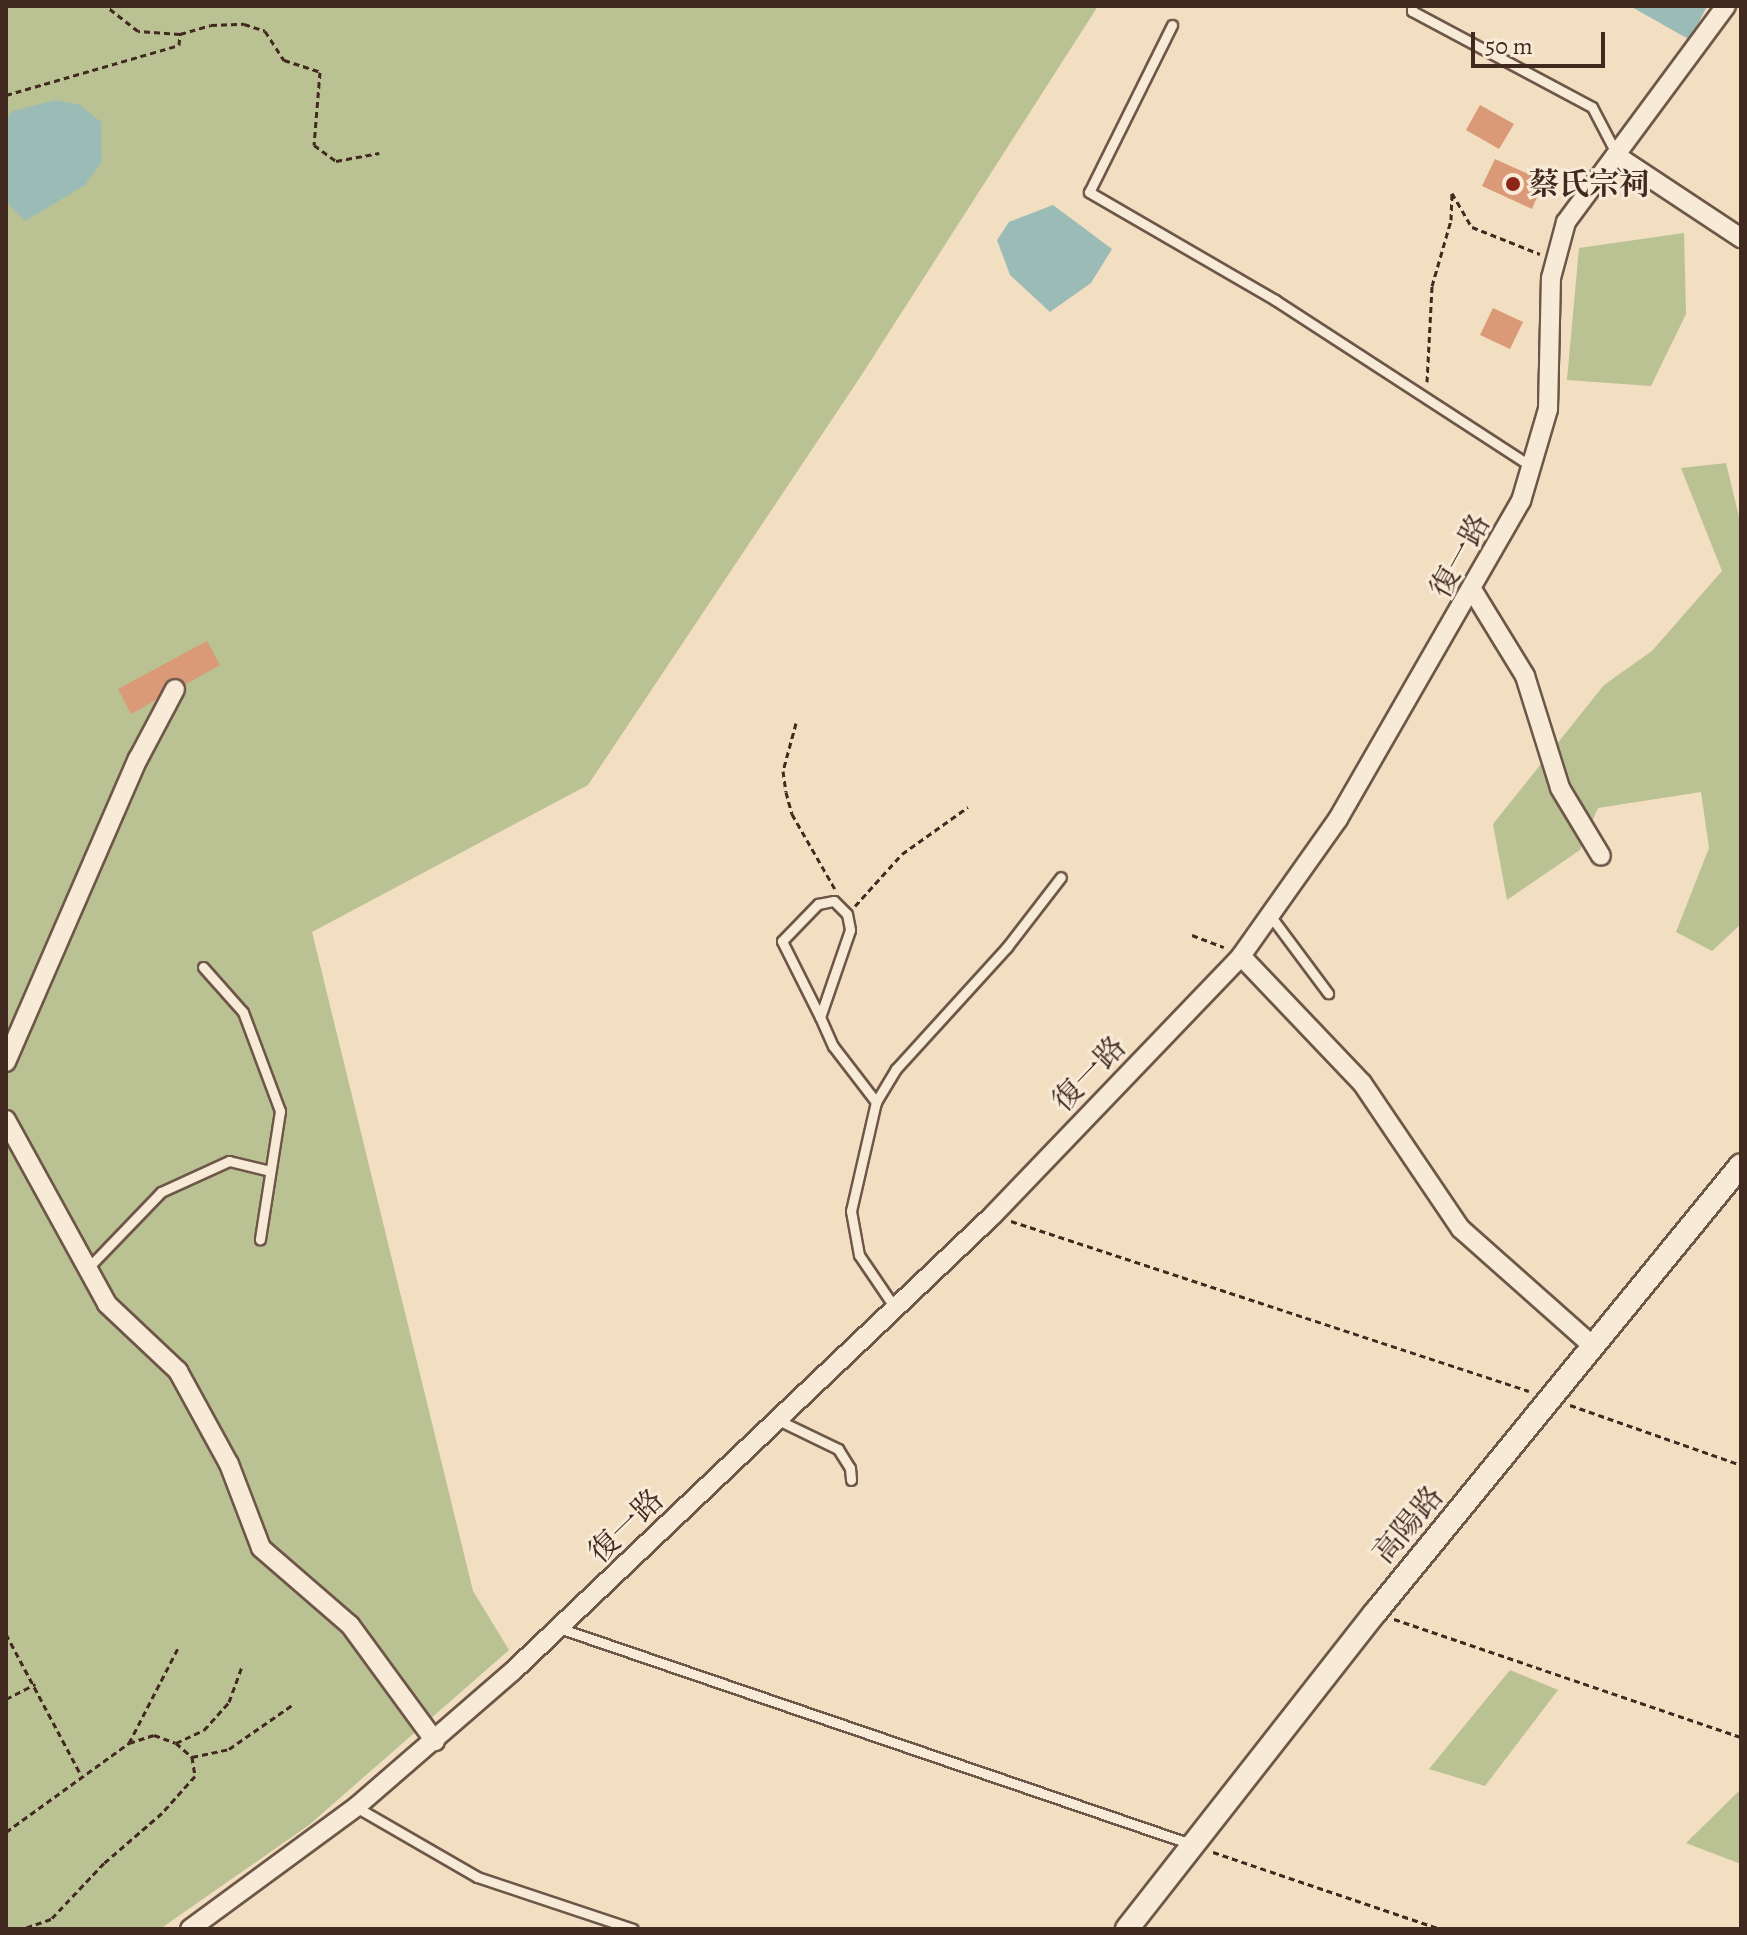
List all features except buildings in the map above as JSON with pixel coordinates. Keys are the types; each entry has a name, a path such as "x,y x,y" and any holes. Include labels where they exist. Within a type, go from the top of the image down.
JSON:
{"street":[{"name":"復一路","path":"190,1929 356,1807 435,1741 559,1628 993,1215 1241,956 1272,918 1338,819 1473,591 1534,468 1548,409 1555,258 1571,215 1726,6"},
{"path":"1617,156 1741,238"},
{"path":"1473,591 1525,676 1556,777 1601,856"},
{"path":"6,1062 138,759 175,689"},
{"path":"1241,956 1362,1083 1461,1229 1593,1346"},
{"path":"6,1120 107,1304 178,1371 229,1464 261,1548 350,1625 435,1741"},
{"name":"高陽路","path":"1127,1929 1375,1613 1741,1165"}],"lane":[{"path":"1402,6 1412,8 1592,107 1617,156"},
{"path":"1172,25 1089,192 1275,300 1534,468"},
{"path":"895,1308 859,1255 851,1211 876,1102 896,1069 1007,947 1061,877"},
{"path":"820,1017 848,944 847,914 842,904 818,904 782,941 833,1046 876,1102"},
{"path":"1272,918 1328,993"},
{"path":"203,967 243,1012 280,1111 260,1239"},
{"path":"87,1269 161,1192 229,1161 270,1171"},
{"path":"778,1420 838,1449 850,1468 851,1480"},
{"path":"559,1628 1194,1845"},
{"path":"356,1807 477,1877 633,1929"}],"path":[{"path":"106,6 138,31 180,34 211,25 244,24 265,31 284,60 320,72 314,145 336,161 379,153"},
{"path":"6,95 179,45 180,34"},
{"path":"1427,398 1432,286 1451,220 1452,193 1472,227 1555,258"},
{"path":"796,723 783,771 786,792 842,904"},
{"path":"847,914 902,854 968,807"},
{"path":"1192,935 1241,956"},
{"path":"993,1215 1552,1399 1741,1465"},
{"path":"1375,1613 1741,1737"},
{"path":"6,1634 81,1775"},
{"path":"129,1743 179,1646"},
{"path":"176,1743 204,1730 229,1702 242,1666"},
{"path":"6,1699 35,1684"},
{"path":"192,1757 229,1749 292,1705"},
{"path":"6,1832 129,1743 154,1735 176,1743 192,1757 195,1776 162,1813 104,1863 51,1919 22,1929"},
{"path":"1194,1845 1441,1929"}],"green space":[{"path":"6,6 1098,6 859,379 588,785 312,932 473,1591 509,1650 309,1825 160,1929 6,1929"},
{"path":"1684,233 1686,314 1651,386 1567,380 1579,248"},
{"path":"1726,463 1741,525 1741,924 1712,951 1676,932 1709,848 1701,792 1598,808 1580,850 1507,900 1493,824 1604,685 1652,651 1722,571 1681,468"},
{"path":"1510,1670 1558,1690 1485,1786 1429,1769"},
{"path":"1741,1789 1741,1864 1686,1843"}],"water":[{"path":"1630,6 1707,6 1690,40"},
{"path":"56,100 80,105 101,122 102,162 85,185 25,221 6,201 6,118 13,111"},
{"path":"1053,205 1112,249 1091,283 1050,312 1010,275 997,240 1009,222"}],"place":[{"name":"蔡氏宗祠","path":"1513,184"}]}
